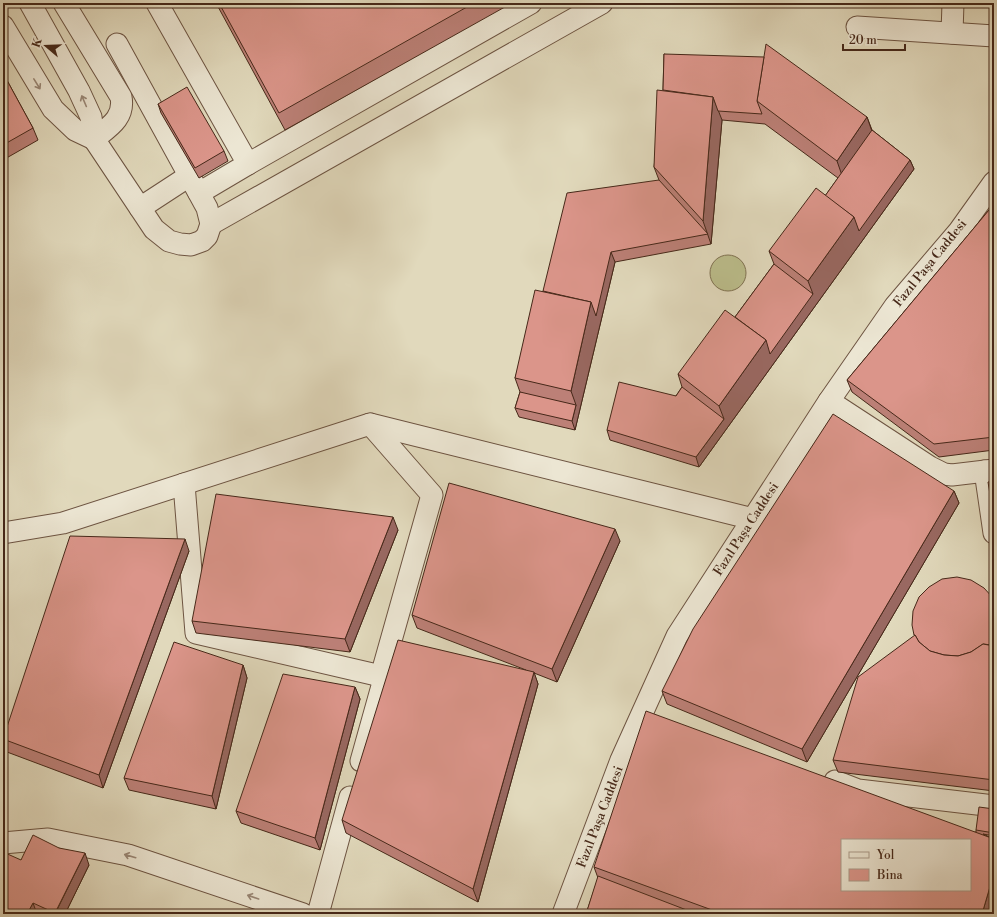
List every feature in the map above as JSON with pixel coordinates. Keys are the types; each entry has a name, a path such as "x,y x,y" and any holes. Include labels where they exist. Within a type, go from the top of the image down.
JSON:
{"street":[{"path":"30,3 79,91 90,117 94,139 154,229 170,241 180,244 191,244 202,241 207,236 211,224 207,208 117,44"},
{"path":"64,3 121,97 122,104 119,116 94,139"},
{"path":"157,3 248,164"},
{"path":"140,208 194,184 248,164 531,3"},
{"path":"211,224 602,3"},
{"path":"952,33 953,3"},
{"path":"3,26 53,109 75,130 94,139"},
{"path":"857,27 994,36"},
{"name":"Fazıl Paşa Caddesi","path":"564,914 621,760 650,714 677,636 829,401 895,306 959,231 994,182"},
{"path":"829,401 930,467 944,474 964,474 990,471 994,533"},
{"path":"318,914 382,686 381,676 432,495 370,424"},
{"path":"3,533 63,523 370,424 753,519"},
{"path":"184,484 196,634 381,676"},
{"path":"814,774 858,790 994,806"},
{"path":"3,843 48,839 128,855 303,914"}],"green space":[{"path":"732,255 741,260 745,266 745,280 741,286 732,291 724,291 715,286 711,280 710,269 715,260 721,256"}],"building":[{"path":"219,3 474,3 279,113"},
{"path":"766,44 867,117 837,161 757,101"},
{"path":"664,54 764,57 757,101 762,114 718,111 713,97 663,90"},
{"path":"3,73 33,128 3,145"},
{"path":"187,87 224,151 195,168 158,104"},
{"path":"657,90 713,97 703,221 654,167"},
{"path":"872,130 910,160 859,231 854,217 825,196"},
{"path":"659,180 708,234 611,252 596,316 591,302 543,291 567,193"},
{"path":"816,188 854,217 808,281 769,251"},
{"path":"994,204 994,437 934,444 847,380"},
{"path":"774,264 813,294 770,354 766,340 735,317"},
{"path":"535,290 591,302 571,391 515,378"},
{"path":"725,310 766,340 719,406 678,374"},
{"path":"619,382 676,396 682,387 724,419 696,457 607,430"},
{"path":"520,392 576,405 572,421 515,408"},
{"path":"833,414 954,491 802,749 662,691 693,629"},
{"path":"994,481 994,519 988,482"},
{"path":"449,483 615,529 552,669 412,615"},
{"path":"216,494 393,517 345,639 192,621"},
{"path":"70,536 185,539 99,775 3,739"},
{"path":"957,577 971,580 984,588 994,599 994,643 992,645 983,644 971,652 958,656 944,655 930,651 919,642 914,635 912,625 913,611 919,597 929,587 942,579"},
{"path":"915,635 919,642 930,651 944,655 958,656 971,652 983,644 994,646 994,780 833,760 858,677"},
{"path":"398,640 534,672 473,889 342,820"},
{"path":"174,642 243,665 212,796 124,778"},
{"path":"283,674 355,687 315,838 236,811"},
{"path":"646,711 994,839 994,873 982,914 723,914 594,867"},
{"path":"979,807 994,809 994,833 976,830"},
{"path":"33,835 59,848 85,853 55,913 33,903 27,914 3,914 3,852 21,860"},
{"path":"598,876 697,914 586,914"}]}
